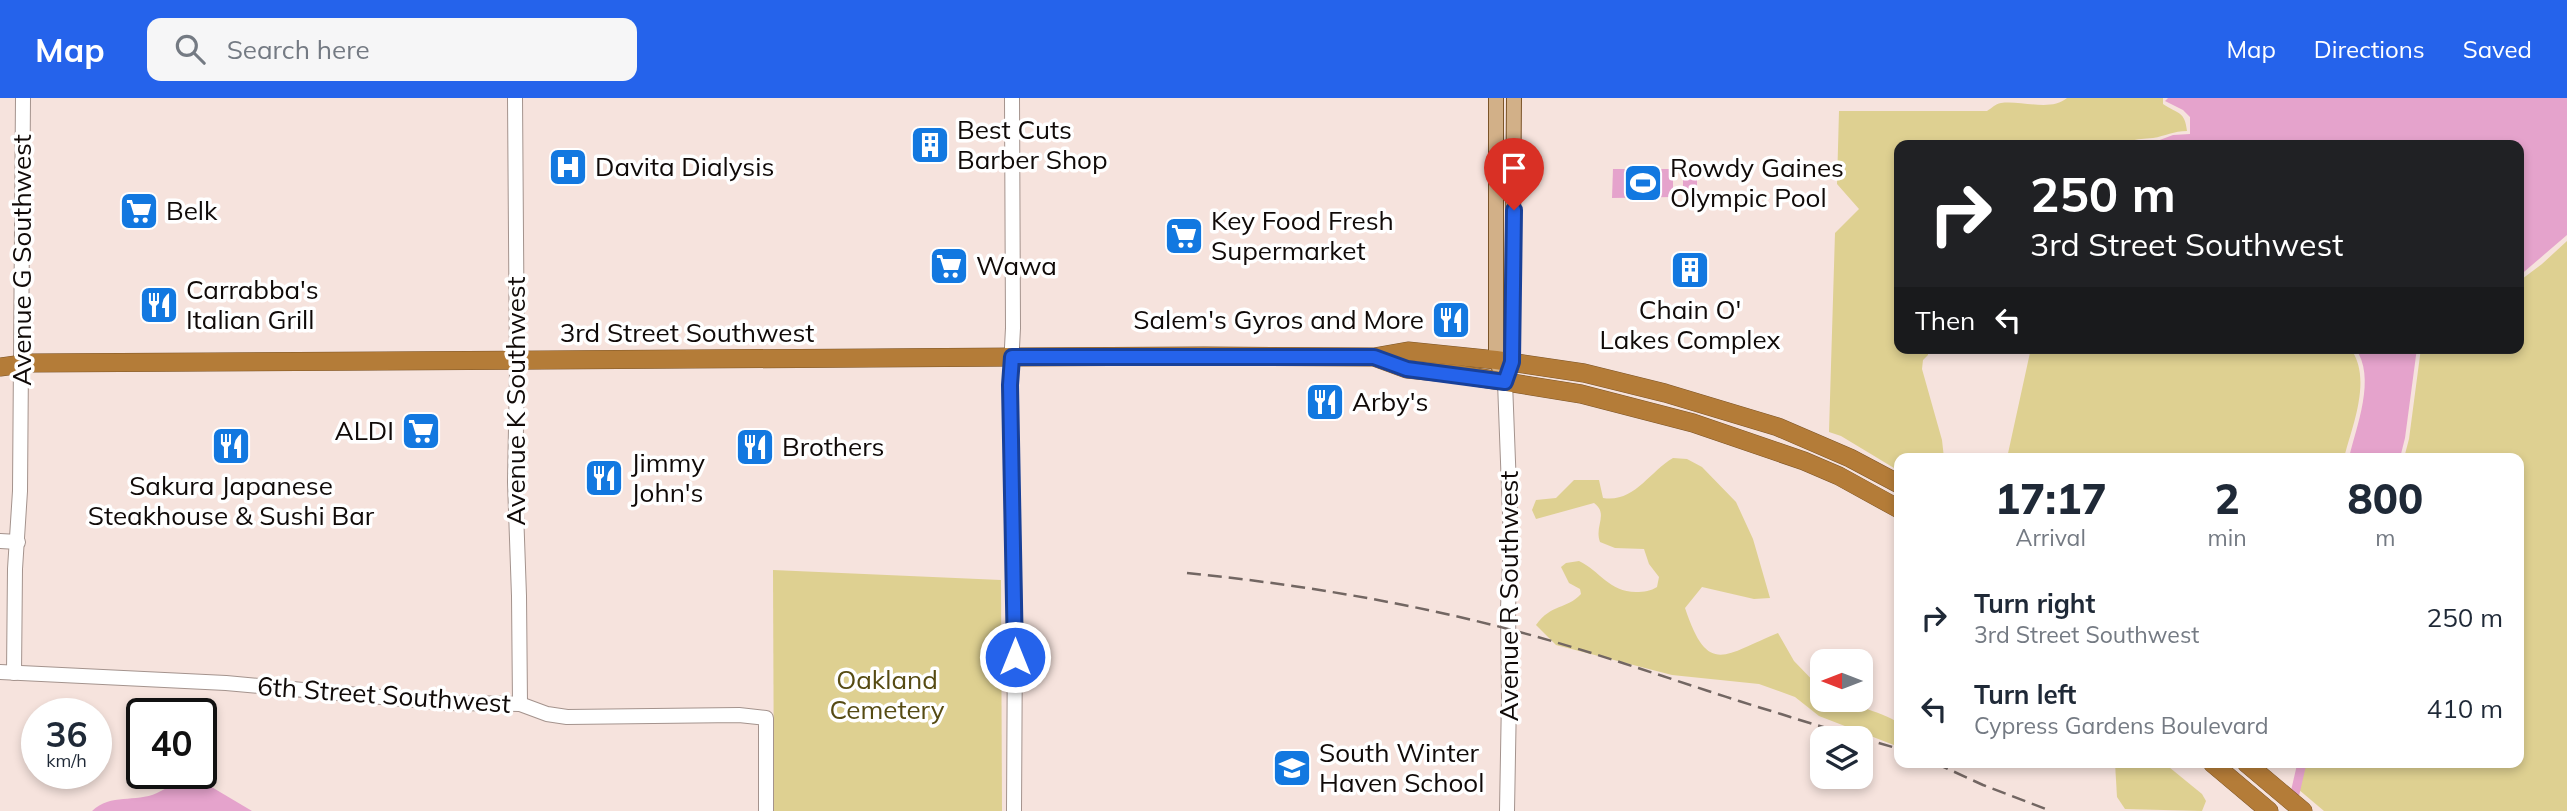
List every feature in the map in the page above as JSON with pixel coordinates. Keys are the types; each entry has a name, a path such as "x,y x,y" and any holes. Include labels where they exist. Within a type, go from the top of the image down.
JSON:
{"highway":[{"name":"3rd Street Southwest","path":"22,363 1374,357 1408,351 1504,361 1624,382 1744,416 1814,442 1894,482"},
{"name":"3rd Street Southwest","path":"1374,357 1407,369 1505,382 1605,400 1733,435 1815,466 1894,506"},
{"path":"0,367 22,363"},
{"path":"2218,768 2267,809"},
{"path":"2252,768 2303,811"}],"main road":[{"path":"1496,98 1505,382"},
{"path":"1504,361 1514,98"}],"street":[{"name":"Avenue G Southwest","path":"7,673 18,542 23,98"},
{"name":"Avenue K Southwest","path":"515,98 515,482 520,704"},
{"path":"1012,98 1010,385 1015,632 1014,811"},
{"name":"3rd Street Southwest","path":"0,359 22,363"},
{"name":"Avenue R Southwest","path":"1505,382 1511,541 1507,811"},
{"path":"0,541 18,542"},
{"name":"6th Street Southwest","path":"7,673 212,682 448,702 520,704 547,714 567,717 738,715 766,718 766,811"}],"green space":[{"path":"2067,98 2163,98 2163,104 2182,116 2187,131 2136,140 1894,140 1894,354 1928,354 1923,360 1922,369 1943,453 1894,453 1894,468 1841,436 1829,432 1835,233 1859,209 1837,184 1839,111 1987,111 1995,105 2009,102 2044,105"},
{"path":"2567,241 2567,811 2324,811 2298,789 2304,768 2524,768 2524,453 2405,453 2420,354 2524,354 2524,278"},
{"path":"2030,354 2354,354 2357,360 2360,373 2359,402 2345,453 2008,453"},
{"path":"1673,458 1687,459 1702,467 1736,502 1753,539 1770,598 1754,599 1702,587 1685,608 1693,630 1702,644 1710,652 1720,655 1778,633 1794,661 1810,678 1810,709 1795,697 1759,684 1672,675 1556,645 1536,625 1548,613 1581,594 1580,589 1569,583 1561,567 1566,563 1579,561 1612,585 1627,591 1642,592 1657,587 1659,577 1649,564 1644,549 1615,548 1600,542 1601,516 1594,503 1536,519 1532,510 1536,500 1556,498 1574,480 1599,480 1603,498 1624,496"},
{"name":"Oakland Cemetery","path":"773,570 1001,580 1002,811 774,811"},
{"path":"1873,711 1883,715 1894,720 1894,745 1873,737 1873,726 1845,726 1814,712"},
{"path":"2115,768 2170,768 2202,794 2206,801 2202,811 2125,809 2117,797"}],"shaded area":[{"path":"2168,98 2567,98 2567,235 2524,272 2524,140 2160,140 2173,135 2190,134 2190,117 2183,110 2165,101"},
{"name":"Rowdy Gaines Olympic Pool","path":"1613,169 1673,169 1673,197 1612,198"},
{"path":"1697,171 1697,193 1683,194 1683,172"},
{"path":"2358,354 2416,354 2401,453 2350,453 2365,387"},
{"path":"165,789 215,789 252,811 92,811 107,802 157,793"}],"waterway":[{"path":"2293,802 2301,768"}],"railway":[{"path":"1187,573 1351,595 1472,620 1580,649 1796,719 1894,748"},
{"path":"1946,768 2051,811"}],"place":[{"name":"Best Cuts Barber Shop","path":"930,145"},
{"name":"Davita Dialysis","path":"568,167"},
{"name":"Rowdy Gaines Olympic Pool","path":"1643,183"},
{"name":"Belk","path":"139,211"},
{"name":"Key Food Fresh Supermarket","path":"1184,236"},
{"name":"Wawa","path":"949,266"},
{"name":"Chain O' Lakes Complex","path":"1690,270"},
{"name":"Carrabba's Italian Grill","path":"159,305"},
{"name":"Salem's Gyros and More","path":"1451,320"},
{"name":"Arby's","path":"1325,402"},
{"name":"ALDI","path":"421,431"},
{"name":"Sakura Japanese Steakhouse & Sushi Bar","path":"231,446"},
{"name":"Brothers","path":"755,447"},
{"name":"Jimmy John's","path":"604,478"},
{"name":"South Winter Haven School","path":"1292,768"}],"route":[{"path":"1015,657 1010,385 1012,357 1374,357 1407,369 1505,382 1512,362 1514,210"}]}
